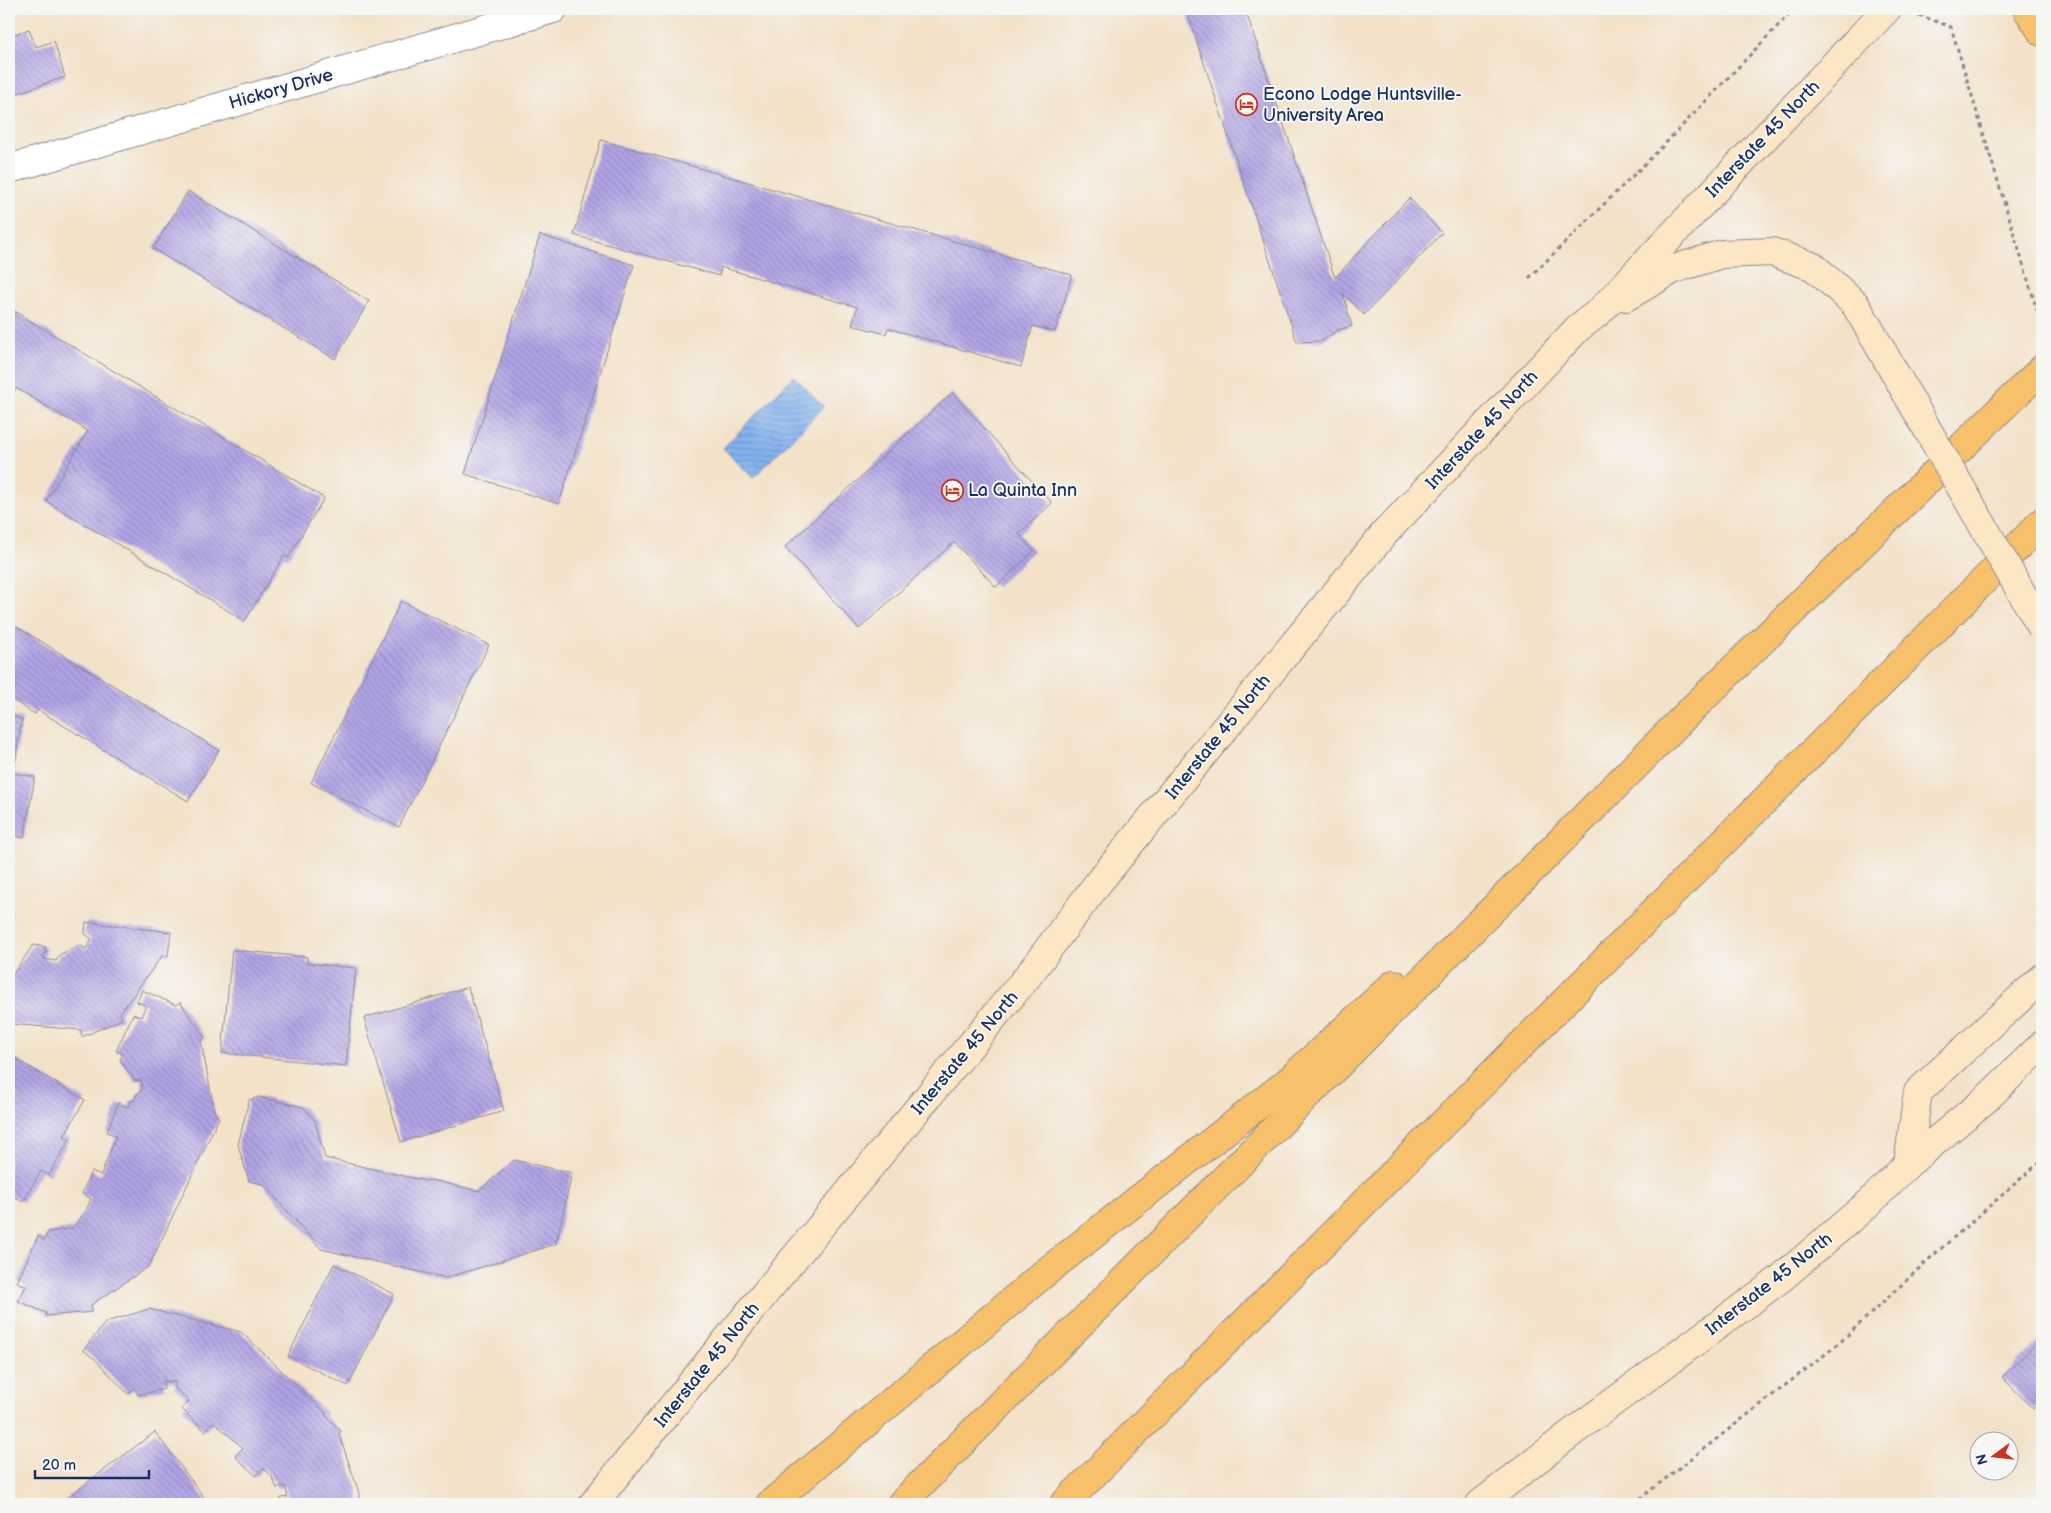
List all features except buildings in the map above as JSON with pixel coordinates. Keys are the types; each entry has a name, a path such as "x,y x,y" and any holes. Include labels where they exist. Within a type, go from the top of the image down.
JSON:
{"main road":[{"name":"Interstate 45 North","path":"593,1504 1027,977 1098,883 1384,534 1578,328 1599,312 1887,9"},
{"path":"2027,9 2042,32"},
{"path":"1599,312 1674,269 1722,254 1772,252 1814,267 1856,304 2042,628"},
{"path":"901,1504 1693,708 2042,369"},
{"path":"1064,1504 2042,522"},
{"path":"770,1504 1046,1272 1285,1084 1693,708"},
{"path":"1908,1164 1918,1092 2042,978"},
{"name":"Interstate 45 North","path":"1480,1504 1574,1431 1779,1280 1869,1202 1908,1164 1985,1100 2037,1053"}],"street":[{"name":"Hickory Drive","path":"9,169 508,15 553,9"}],"path":[{"path":"1529,278 1659,150 1794,9"},
{"path":"1916,12 1920,16 1951,27 2042,326"},
{"path":"1633,1504 1837,1345 1927,1261 2042,1160"}],"water":[{"path":"794,376 824,407 753,478 723,448"}],"place":[{"name":"Econo Lodge Huntsville- University Area","path":"1247,104"},
{"name":"La Quinta Inn","path":"952,490"}]}
